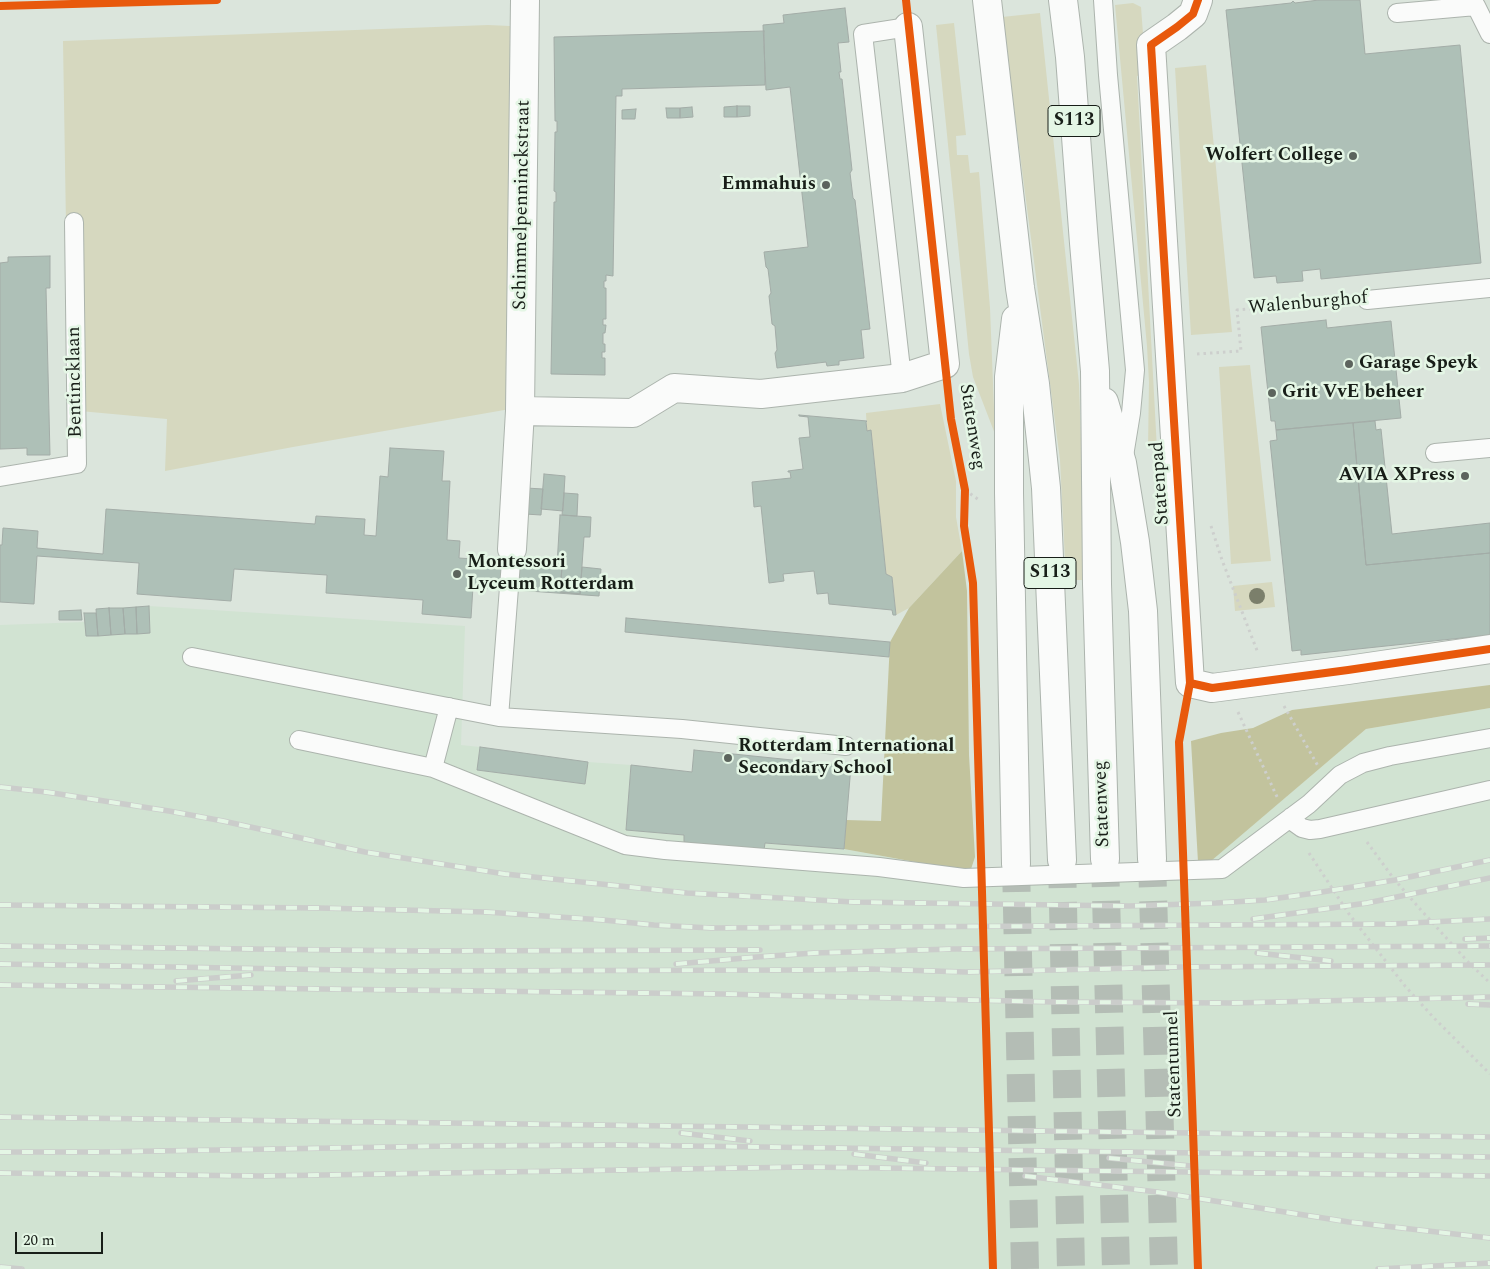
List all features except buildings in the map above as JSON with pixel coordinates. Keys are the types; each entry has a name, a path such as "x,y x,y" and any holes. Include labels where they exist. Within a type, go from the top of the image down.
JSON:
{"main road":[{"name":"Schimmelpenninckstraat","path":"512,549 520,410 525,0"},
{"name":"S113","path":"987,0 1020,288 1035,384 1046,488 1062,860"},
{"name":"Statenweg","path":"1063,0 1070,57 1095,371 1097,584 1105,860"},
{"name":"Statenpad","path":"1198,0 1193,14 1151,45 1190,683 1212,688 1490,649"},
{"name":"Statenweg","path":"902,378 946,364 908,27"},
{"name":"S113","path":"1016,864 1008,377 1020,288"},
{"name":"S113","path":"1095,371 1122,463 1135,542 1143,610 1152,859"},
{"path":"520,410 633,413 674,388 761,394 902,378"}],"lane":[{"path":"1103,0 1135,370 1131,413 1122,463"},
{"path":"1397,12 1476,6 1490,34"},
{"path":"902,378 863,34 908,27"},
{"name":"Bentincklaan","path":"0,476 77,464 74,222"},
{"name":"Walenburghof","path":"1367,300 1490,288"},
{"path":"1435,453 1490,448"},
{"path":"499,717 512,549"},
{"path":"192,657 499,717 682,729 846,746"},
{"path":"433,768 449,707"},
{"path":"299,740 433,768 625,845 665,850 879,867 964,878 1222,869 1309,804 1340,775 1363,763 1390,756 1490,738"},
{"path":"1291,816 1302,828 1320,830 1490,790"}],"path":[{"path":"1209,518 1222,560 1250,634 1296,729 1319,769"},
{"path":"1227,686 1246,732 1278,799"},
{"path":"1363,836 1394,879 1470,964 1490,983"},
{"path":"1307,849 1349,914 1405,986 1490,1074"}],"shaded area":[{"path":"1133,3 1141,7 1146,74 1137,76 1157,450 1148,448 1149,382 1147,346 1115,5"},
{"path":"1040,13 1079,384 1086,580 1066,580 1060,460 1002,17"},
{"path":"954,23 966,135 956,136 957,155 968,155 970,173 979,172 990,308 995,434 973,377 969,354 936,25"},
{"path":"488,25 510,26 508,370 510,409 165,471 167,419 69,410 63,41"},
{"path":"1206,65 1232,332 1191,335 1175,68"},
{"path":"1250,365 1271,561 1231,564 1219,367"},
{"path":"940,404 956,481 956,517 962,551 909,608 896,615 892,577 886,574 871,431 867,431 866,413"},
{"path":"1272,582 1275,607 1235,611 1233,586"},
{"path":"149,606 465,626 461,745 480,747 477,770 585,784 588,762 631,765 626,830 684,835 684,842 764,850 765,843 844,849 970,872 1208,863 1366,729 1490,708 1490,1269 0,1269 0,625 85,622 96,613 96,609"}],"green space":[{"path":"962,551 967,591 969,755 975,857 970,872 844,849 846,820 881,821 890,642 909,608"},
{"path":"1490,685 1490,708 1366,729 1211,861 1198,862 1191,741 1221,733 1253,728 1292,710"}],"tunnel":[{"path":"1105,859 1116,1269"},
{"path":"1152,859 1164,1269"},
{"path":"1062,860 1071,1269"},
{"path":"1016,864 1025,1269"}],"railway":[{"path":"0,787 46,792 169,811 365,852 505,874 687,893 854,902 1129,906 1265,900 1395,880 1490,860"},
{"path":"1253,919 1367,903 1490,878"},
{"path":"0,905 319,908 486,912 711,928 1391,924 1490,919"},
{"path":"1465,939 1490,938"},
{"path":"0,946 421,951 760,950"},
{"path":"676,964 814,953 953,949 1490,946"},
{"path":"1257,953 1331,961"},
{"path":"0,964 403,971 869,969 966,972 1181,967 1490,965"},
{"path":"176,981 251,975"},
{"path":"0,985 722,994 1053,1002 1232,1003 1490,997"},
{"path":"1468,1004 1490,1005"},
{"path":"0,1117 1490,1137"},
{"path":"681,1133 750,1141"},
{"path":"0,1152 616,1145 1490,1157"},
{"path":"854,1154 926,1163"},
{"path":"1109,1158 1191,1166"},
{"path":"0,1173 263,1176 803,1167 1490,1176"},
{"path":"1025,1176 1157,1192 1349,1222 1490,1238"},
{"path":"1378,1269 1490,1263"},
{"path":"0,1267 22,1269"}],"cycle path":[{"path":"0,6 217,0"},
{"path":"906,0 951,419 965,490 964,526 973,583 993,1269"},
{"path":"1198,0 1193,14 1151,45 1190,683 1212,688 1490,649"},
{"name":"Statentunnel","path":"1190,683 1179,742 1198,1269"}],"place":[{"name":"Wolfert College","path":"1353,156"},
{"name":"Emmahuis","path":"826,185"},
{"name":"Garage Speyk","path":"1349,364"},
{"name":"Grit VvE beheer","path":"1272,393"},
{"name":"AVIA XPress","path":"1465,476"},
{"name":"Montessori Lyceum Rotterdam","path":"457,574"},
{"name":"Rotterdam International Secondary School","path":"728,758"}]}
